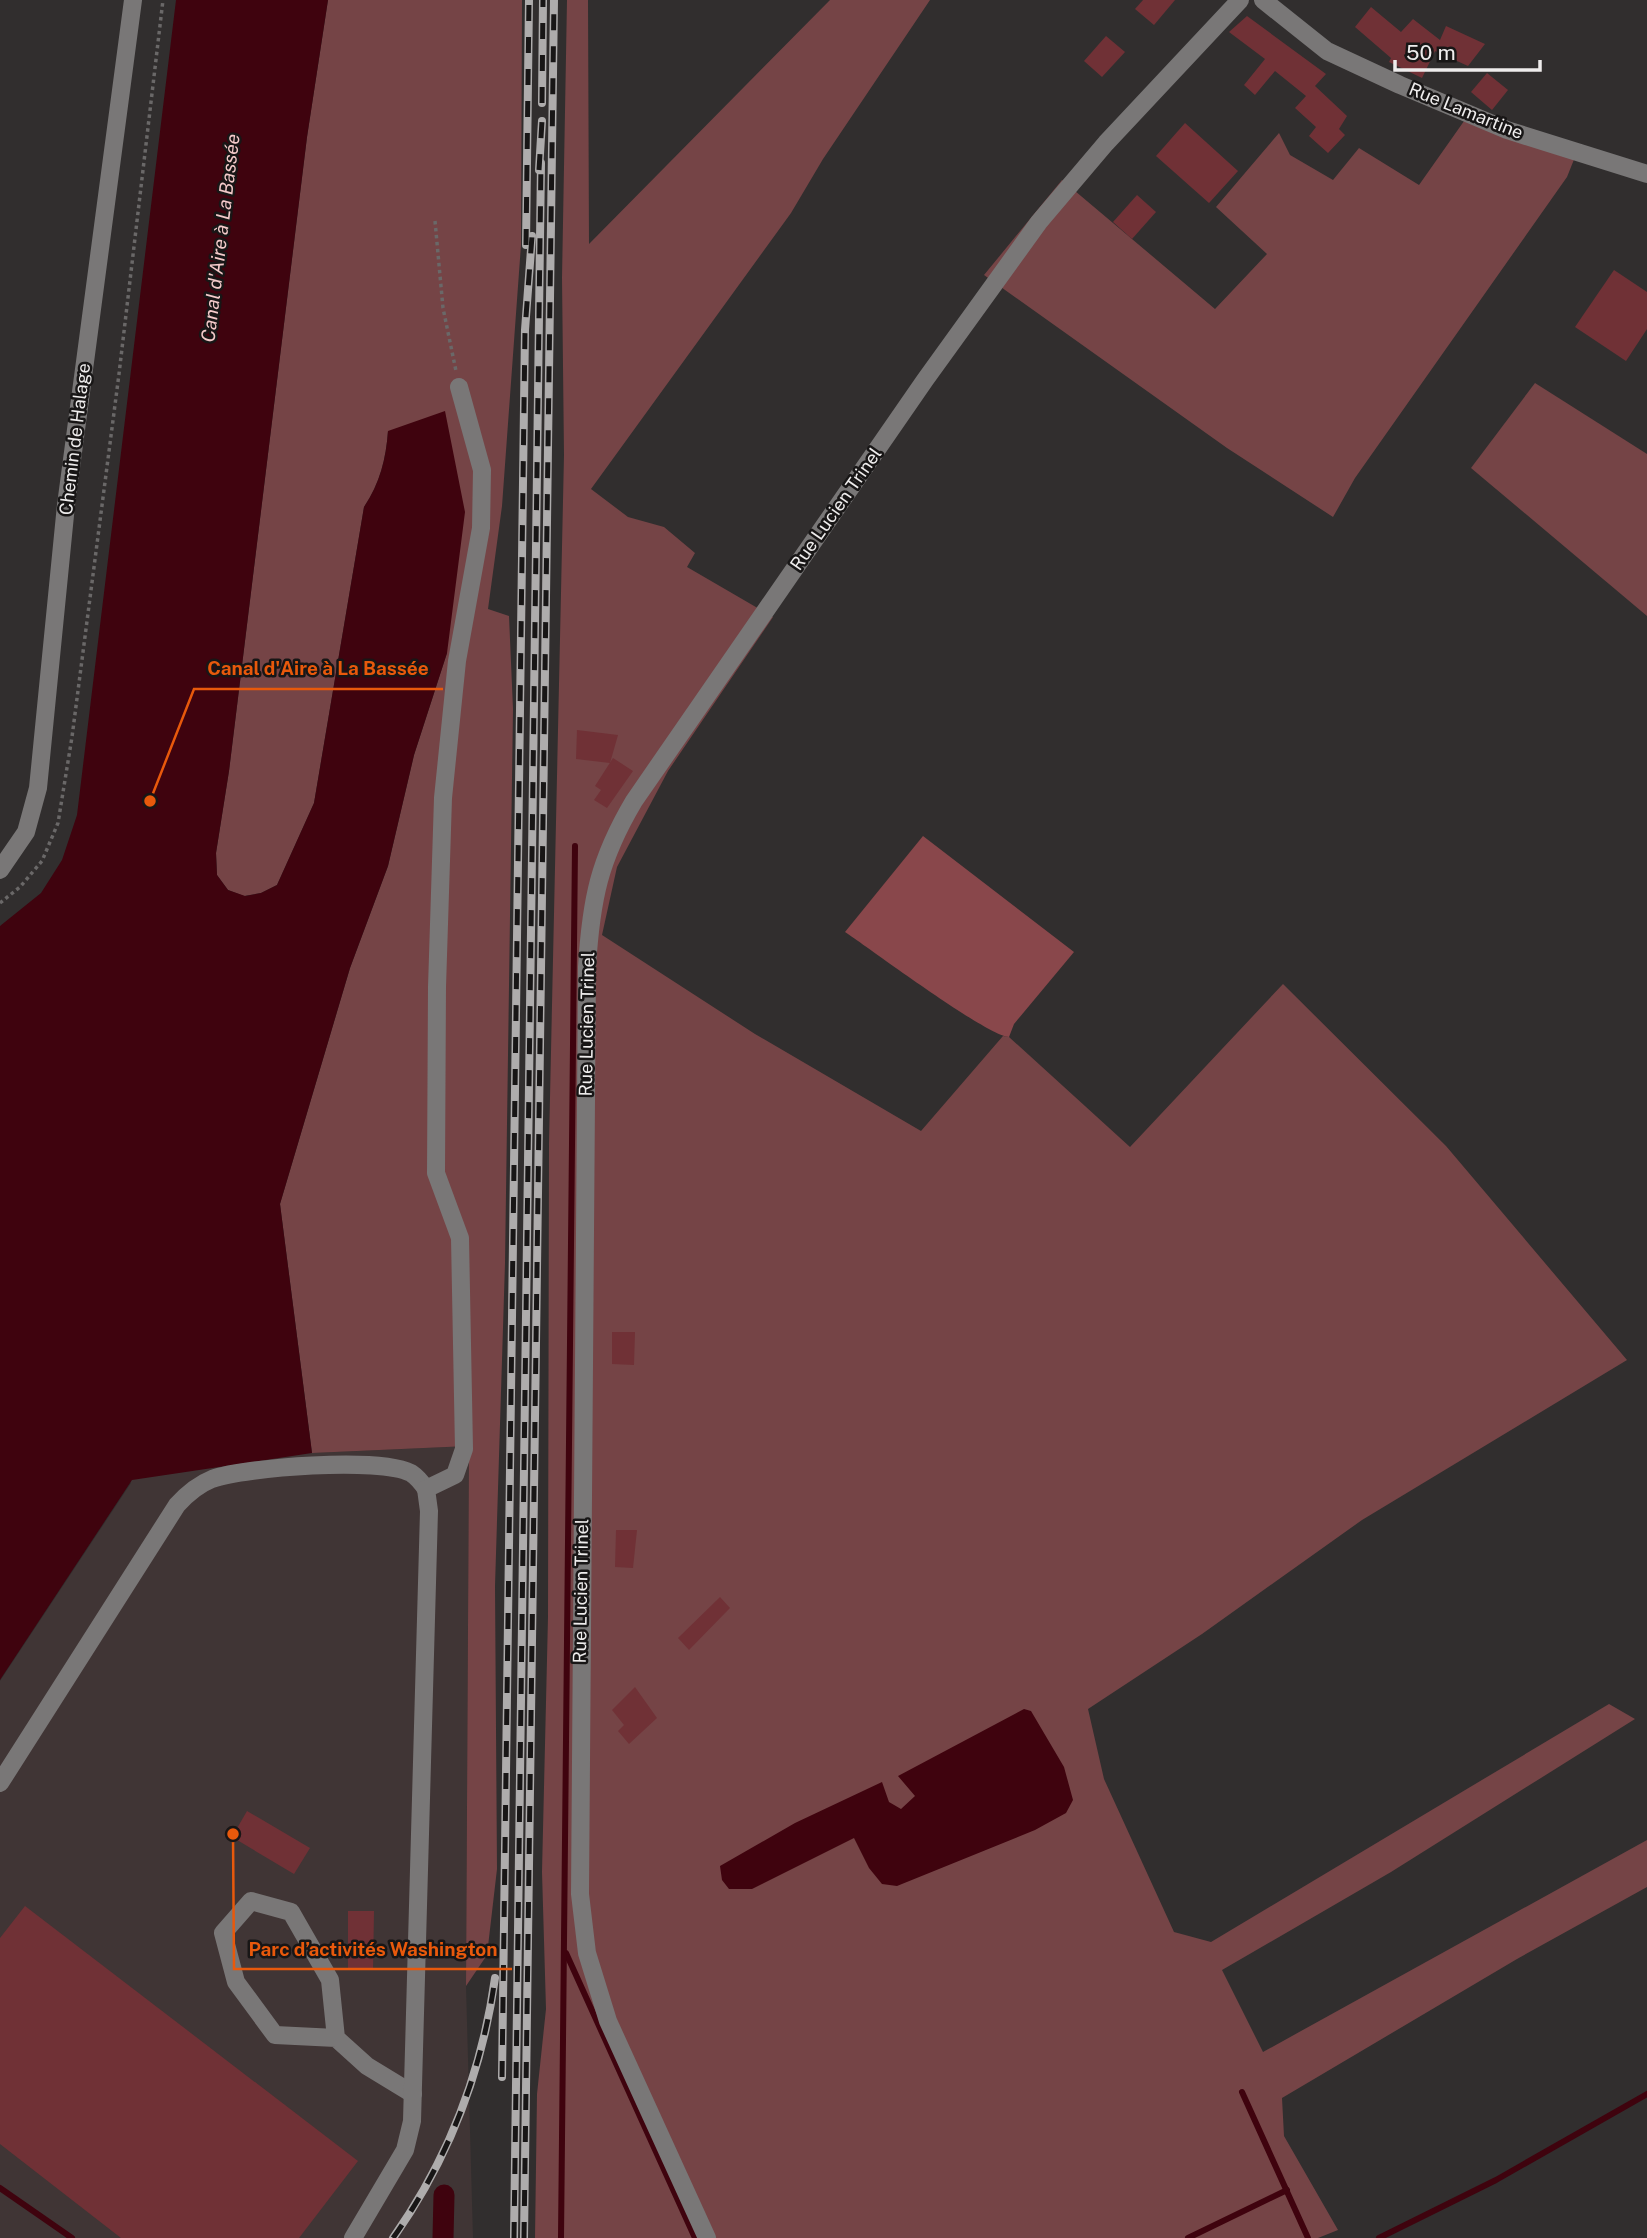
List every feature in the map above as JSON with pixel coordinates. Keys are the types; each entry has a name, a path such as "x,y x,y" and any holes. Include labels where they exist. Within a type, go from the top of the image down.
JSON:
{"street":[{"name":"Chemin de Halage","path":"0,870 26,832 38,788 66,505 133,0"},
{"name":"Rue Lucien Trinel","path":"707,2238 608,2021 587,1953 580,1894 587,967 593,894 612,842 634,802 933,369 1040,222 1114,133 1240,0"},
{"name":"Rue Lamartine","path":"1263,0 1327,51 1400,85 1507,130 1647,174"},
{"path":"426,1489 455,1475 464,1449 460,1238 436,1173 437,987 443,798 457,660 481,528 482,470 459,387"},
{"path":"0,1783 177,1505 190,1491 230,1474 323,1466 397,1469 411,1473 426,1489 429,1511 412,2121 405,2150 353,2238"},
{"path":"336,2038 330,1980 291,1912 251,1901 223,1933 236,1982 275,2035 336,2038 367,2066 413,2094"}],"path":[{"path":"0,903 20,887 42,860 58,823 72,737 115,401 163,0"},
{"path":"435,221 443,308 459,387"}],"shaded area":[{"path":"328,0 522,0 521,245 502,506 488,609 509,616 513,709 505,1263 495,1586 497,1869 487,1955 466,1986 469,1446 312,1453 280,1204 350,968 388,866 414,755 447,653 388,431 381,470 364,507 314,803 277,885 261,893 244,896 228,890 217,875 216,853 229,771 307,137"},
{"path":"567,0 588,0 589,244 830,0 930,0 823,159 791,213 591,489 628,517 664,527 695,553 687,567 773,617 668,771 617,867 602,935 755,1034 921,1131 1003,1036 1009,1037 1130,1147 1283,984 1446,1146 1627,1360 1362,1520 1202,1634 1088,1709 1104,1779 1174,1932 1211,1942 1609,1704 1635,1719 1391,1872 1222,1970 1263,2052 1647,1840 1647,1887 1517,1959 1282,2098 1284,2136 1338,2230 1318,2238 535,2238 537,2094 546,2009 542,1872 548,1617 549,1143 564,455 562,278"},
{"path":"1469,114 1577,152 1567,177 1355,478 1333,517 1227,448 984,275 1062,180 1215,309 1267,254 1216,207 1279,133 1290,155 1333,180 1359,148 1419,185"},
{"path":"1535,383 1647,454 1647,616 1471,468"},
{"path":"923,836 1074,952 1014,1024 1009,1037 978,1023 845,932"},
{"path":"59,1406 312,1453 469,1446 466,1986 473,2238 0,2238 0,1681 131,1483"}],"water":[{"path":"176,0 328,0 307,137 229,771 216,853 217,875 228,890 245,896 261,893 277,885 314,803 364,507 381,471 388,431 445,411 465,512 447,653 414,755 388,866 350,968 280,1204 312,1453 132,1480 0,1680 0,926 41,893 62,860 77,815"},
{"path":"1024,1709 1031,1711 1064,1767 1073,1800 1066,1813 1035,1830 897,1886 882,1884 869,1868 854,1838 752,1889 729,1889 722,1880 720,1866 795,1823 882,1782 889,1802 901,1809 915,1796 898,1776"}],"building":[{"path":"1143,0 1175,0 1154,25 1135,9"},
{"path":"1371,7 1401,32 1413,19 1440,40 1446,26 1485,44 1468,66 1435,51 1422,78 1389,62 1391,58 1355,27"},
{"path":"1247,16 1326,74 1315,86 1347,116 1339,129 1345,135 1328,153 1309,136 1316,127 1295,108 1306,96 1275,71 1255,95 1244,85 1265,59 1229,32"},
{"path":"1106,36 1125,52 1102,77 1084,61"},
{"path":"1487,73 1508,90 1492,110 1471,92"},
{"path":"1185,123 1238,171 1209,203 1156,156"},
{"path":"1137,195 1156,212 1132,239 1113,222"},
{"path":"1614,270 1647,292 1647,329 1626,361 1575,327"},
{"path":"577,730 618,735 610,763 576,759"},
{"path":"613,758 633,771 607,808 594,800 601,790 595,786"},
{"path":"612,1332 635,1332 634,1365 612,1364"},
{"path":"616,1530 637,1530 633,1568 615,1567"},
{"path":"720,1597 730,1608 689,1650 678,1638"},
{"path":"635,1687 657,1718 629,1744 618,1731 624,1725 612,1710"},
{"path":"247,1811 310,1848 294,1874 232,1837"},
{"path":"25,1906 358,2161 299,2238 121,2238 0,2144 0,1938"},
{"path":"348,1911 374,1911 373,1970 348,1970"}],"waterway":[{"path":"561,2238 575,846"},
{"path":"566,1953 695,2238"},
{"path":"1242,2092 1308,2238"},
{"path":"1379,2238 1496,2180 1647,2094"},
{"path":"0,2188 72,2238"},
{"path":"1188,2238 1287,2190"},
{"path":"443,2238 444,2195"}],"railway":[{"path":"526,245 529,0"},
{"path":"542,103 543,0"},
{"path":"524,2238 554,0"},
{"path":"539,170 542,121"},
{"path":"514,2238 541,163"},
{"path":"502,2077 525,330 532,236"},
{"path":"393,2238 430,2178 460,2114 481,2047 495,1978"}],"place":[{"name":"Canal d'Aire à La Bassée","path":"150,801"},
{"name":"Parc d’activités Washington","path":"233,1834"}]}
